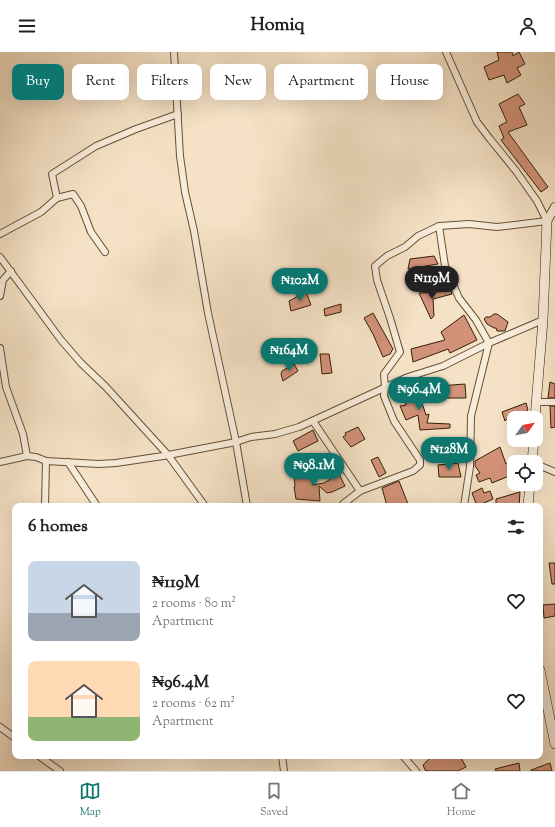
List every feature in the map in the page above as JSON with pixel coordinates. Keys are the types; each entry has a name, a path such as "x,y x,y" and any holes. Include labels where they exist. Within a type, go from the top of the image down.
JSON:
{"main road":[{"path":"536,411 543,320 547,221"},
{"path":"528,503 529,491"},
{"path":"543,690 555,744"}],"street":[{"path":"174,52 180,156 185,192 194,232 208,313 236,442 246,503"},
{"path":"446,52 477,122 533,195 547,221"},
{"path":"57,198 52,174 96,146 136,129 178,114"},
{"path":"0,234 41,212 57,198 73,194 81,206 91,232 105,252"},
{"path":"547,221 555,207"},
{"path":"344,503 360,491 413,471 420,465 420,460 394,421 384,396 384,374 400,352 374,266 387,256 405,247 418,236 439,226 468,224 497,227 547,221"},
{"path":"439,226 445,266 459,298 476,320 489,343 471,416 470,468 464,503"},
{"path":"0,257 61,340 168,455 203,503"},
{"path":"0,296 3,280 11,271"},
{"path":"0,462 27,456 36,457 46,462 99,464 139,460 236,442 251,437 275,434 299,428 408,376 443,366 489,343 543,320"},
{"path":"0,348 6,387 22,434 27,456"},
{"path":"537,402 555,402"},
{"path":"313,421 360,491"},
{"path":"45,503 46,462"},
{"path":"68,462 95,503"},
{"path":"543,467 555,472"},
{"path":"0,727 12,736"},
{"path":"44,759 60,771"},
{"path":"282,759 284,771"},
{"path":"406,759 416,771"}],"building":[{"path":"497,52 512,52 513,56 519,52 525,64 517,68 521,75 507,83 504,75 489,80 484,67 499,60"},
{"path":"518,94 525,104 519,107 527,125 508,132 548,187 541,192 501,140 504,138 499,126 507,122 499,104"},
{"path":"434,256 438,264 408,269 410,259"},
{"path":"451,291 452,294 433,299 434,316 431,319 419,293"},
{"path":"306,292 311,305 291,311 289,301"},
{"path":"341,304 341,312 325,316 324,309"},
{"path":"373,313 393,349 390,354 383,357 364,318"},
{"path":"497,314 508,322 505,331 497,331 496,328 487,324 484,319"},
{"path":"464,315 477,340 450,353 448,349 413,362 411,349 445,340 441,332"},
{"path":"320,354 329,354 332,373 322,374"},
{"path":"294,364 298,371 283,381 281,374 282,371"},
{"path":"414,380 410,385 421,400 426,415 429,414 427,423 450,424 450,428 420,430 418,415 406,420 400,406 406,405 405,401 413,398 404,384"},
{"path":"550,382 555,384 555,398 548,398"},
{"path":"465,384 466,398 441,398 439,386"},
{"path":"526,403 528,410 507,411 507,419 505,421 502,412"},
{"path":"550,406 555,406 555,427 551,428"},
{"path":"358,427 365,439 351,447 343,437 346,435 345,433"},
{"path":"313,430 318,441 298,451 293,441"},
{"path":"500,447 507,464 507,477 492,483 490,478 479,482 476,475 480,473 475,466 475,461"},
{"path":"378,457 386,473 379,477 371,460"},
{"path":"458,463 461,477 439,477 438,465"},
{"path":"311,472 313,485 324,483 339,474 345,486 327,493 319,486 320,501 296,499 294,474"},
{"path":"399,481 408,503 386,503 382,488"},
{"path":"482,488 484,493 490,491 493,499 484,503 476,503 472,493"},
{"path":"520,492 519,503 496,503 496,499"},
{"path":"549,563 555,563 555,584 552,584"},
{"path":"555,604 555,616 544,618 543,605"},
{"path":"429,759 462,759 466,767 458,771 428,771 425,770 423,765"},
{"path":"519,763 520,771 496,771 495,769"},
{"path":"550,763 552,771 531,771 531,770"}]}
